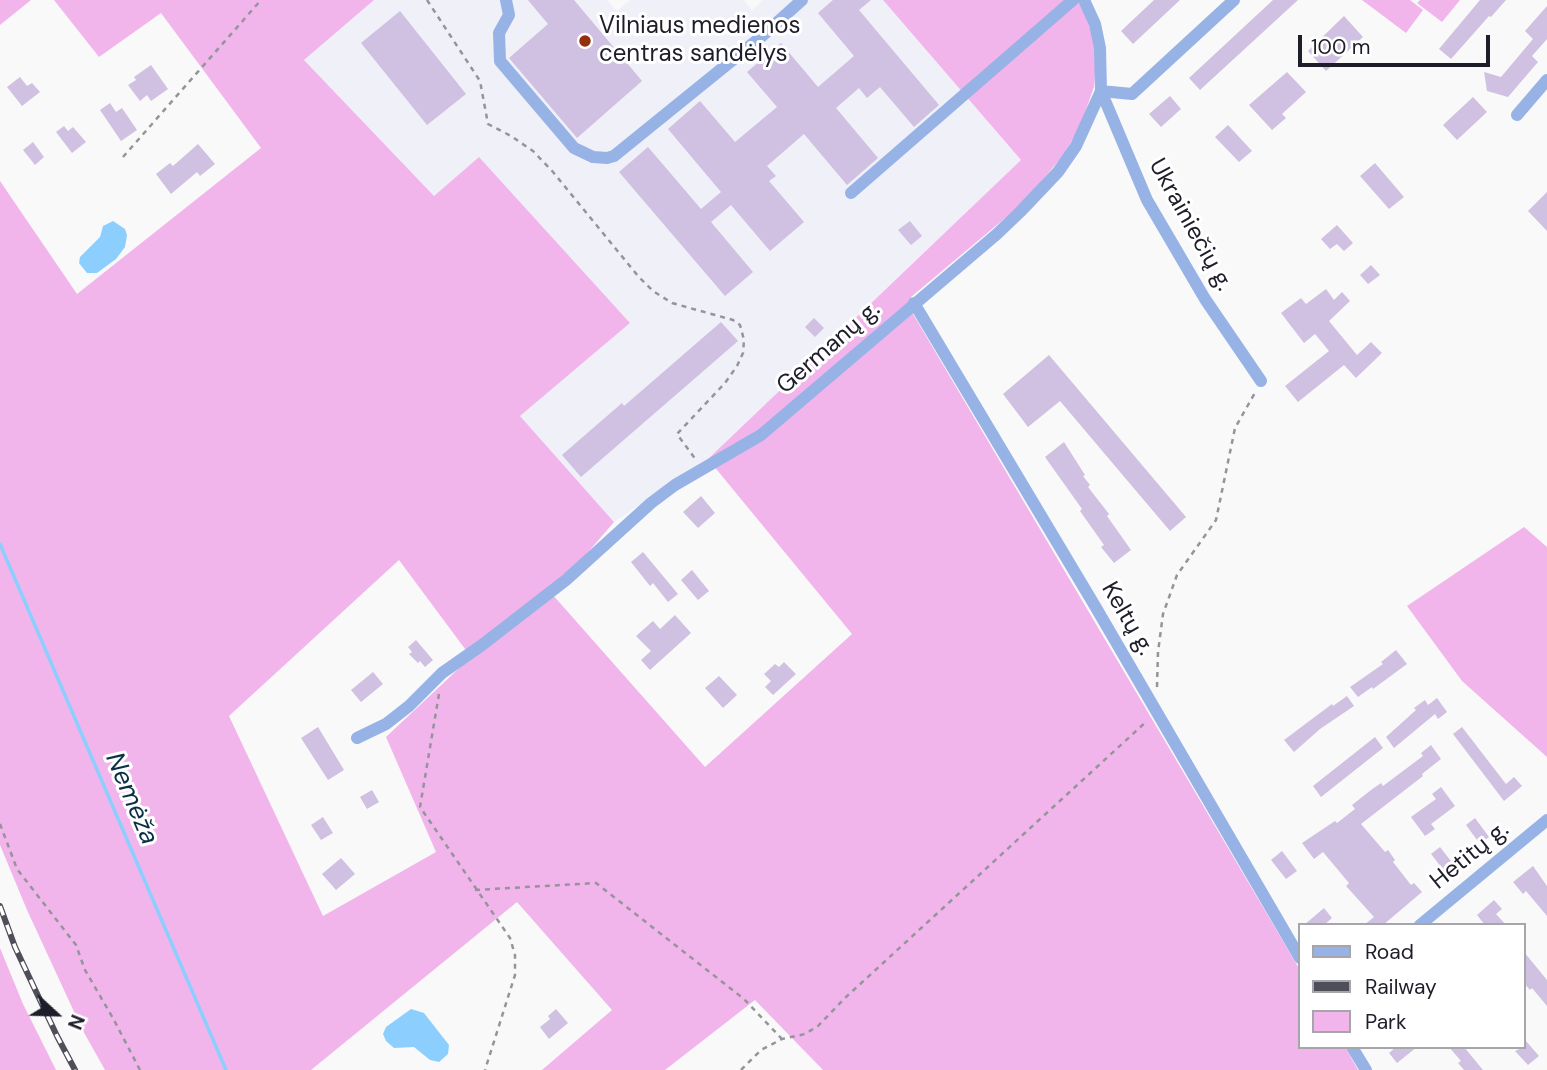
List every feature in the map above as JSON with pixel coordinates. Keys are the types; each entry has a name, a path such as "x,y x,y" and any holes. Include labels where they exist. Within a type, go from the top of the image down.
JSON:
{"street":[{"path":"506,0 509,15 499,33 500,61 574,148 593,157 607,158 614,156 752,45 802,0"},
{"path":"851,193 1073,0"},
{"name":"Ukrainiečių g.","path":"1084,0 1095,24 1100,47 1101,90 1147,200 1205,299 1261,381"},
{"path":"1101,90 1132,94 1234,0"},
{"path":"1517,115 1547,80"},
{"name":"Germanų g.","path":"357,738 386,724 409,706 442,673 544,598 651,502 761,435 997,234 1040,193 1076,146 1101,90"},
{"name":"Keltų g.","path":"914,303 1298,955"},
{"name":"Hetitų g.","path":"1422,923 1547,820"},
{"path":"1353,1049 1366,1070"}],"path":[{"path":"123,156 261,0"},
{"path":"427,0 480,81 488,124 522,144 553,172 653,291 672,303 723,317 740,325 744,340 743,353 737,366 725,383 677,434 703,468"},
{"path":"1157,689 1163,614 1177,575 1216,520 1235,428 1261,381"},
{"path":"442,673 420,807 510,938 515,955 515,975 485,1070"},
{"path":"741,1070 761,1051 782,1039 805,1034 818,1026 846,997 1156,713"},
{"path":"0,824 17,869 76,945 85,970 140,1070"},
{"path":"475,890 596,883 744,999 782,1039"}],"shaded area":[{"path":"374,0 607,0 617,11 630,0 744,0 752,10 763,0 883,0 1021,160 708,459 614,522 520,416 630,323 479,157 434,196 304,60"}],"green space":[{"path":"0,0 31,0 0,25"},
{"path":"54,0 374,0 304,60 434,196 479,157 630,323 520,416 614,522 552,594 705,767 852,634 708,459 1021,160 883,0 1077,0 1086,15 1094,41 1096,63 1094,87 1079,129 1061,158 1023,203 911,297 913,314 1298,967 1298,1049 1346,1049 1358,1070 823,1070 755,1000 665,1070 542,1070 612,1010 517,902 311,1070 105,1070 82,1029 0,845 0,181 77,294 261,148 161,13 99,57","holes":["399,560 471,657 386,737 436,852 323,916 229,716"]},
{"path":"1362,0 1410,0 1423,10 1406,33"},
{"path":"1420,0 1460,0 1442,22 1417,3"},
{"path":"1524,527 1547,547 1547,757 1462,681 1407,606"},
{"path":"0,948 23,1004 56,1070 0,1070"}],"water":[{"path":"113,221 125,229 125,247 116,259 97,273 87,273 79,263 80,257 100,237 103,226"},
{"path":"411,1009 424,1013 449,1045 448,1054 439,1062 430,1060 414,1047 394,1048 386,1041 383,1034 386,1027"}],"building":[{"path":"528,0 574,0 642,81 577,138 509,58 548,24"},
{"path":"833,0 871,0 859,10 939,105 914,127 880,87 867,98 859,88 836,108 878,158 847,185 804,134 767,166 776,176 769,181 804,222 770,251 731,205 711,222 753,272 725,296 619,172 648,147 701,209 721,192 668,129 700,101 735,142 777,107 747,72 781,43 818,87 854,56 818,13"},
{"path":"1154,0 1180,0 1133,44 1121,31"},
{"path":"1273,0 1298,0 1200,90 1189,78"},
{"path":"1480,0 1506,0 1451,59 1439,49"},
{"path":"1547,6 1547,39 1532,56 1538,62 1508,97 1487,91 1484,72 1501,77 1533,39 1525,31"},
{"path":"400,11 466,94 427,125 361,43"},
{"path":"1344,16 1363,37 1326,71 1308,51"},
{"path":"151,65 168,89 151,101 147,95 140,101 128,85"},
{"path":"1287,72 1306,92 1282,114 1286,118 1272,130 1249,105"},
{"path":"20,77 27,86 32,83 40,92 22,106 7,87"},
{"path":"1170,96 1181,109 1161,127 1149,114"},
{"path":"1473,97 1487,112 1457,140 1443,125"},
{"path":"110,103 116,112 122,108 137,130 121,141 100,110"},
{"path":"1228,125 1252,151 1239,162 1215,137"},
{"path":"64,126 68,131 73,127 86,142 72,153 56,132"},
{"path":"33,142 44,157 35,165 23,150"},
{"path":"198,144 215,164 200,176 197,172 171,194 156,174 170,163 173,166"},
{"path":"1375,163 1404,197 1389,209 1360,176"},
{"path":"1547,192 1547,231 1528,211"},
{"path":"910,221 922,236 911,245 898,230"},
{"path":"1337,225 1353,243 1344,251 1337,244 1330,249 1321,239"},
{"path":"1371,265 1380,275 1368,284 1360,275"},
{"path":"1326,289 1334,300 1342,292 1350,301 1329,321 1357,355 1371,342 1382,353 1356,378 1344,365 1298,402 1285,386 1329,351 1315,334 1304,343 1281,313 1301,298 1306,304"},
{"path":"814,318 824,328 815,337 805,327"},
{"path":"721,322 738,341 581,477 562,455 622,403 624,406"},
{"path":"1049,355 1186,517 1170,531 1060,401 1028,427 1003,394"},
{"path":"1064,442 1085,475 1083,476 1090,485 1088,487 1109,514 1107,516 1131,550 1114,563 1101,547 1104,545 1080,511 1082,509 1045,457"},
{"path":"701,496 715,513 698,528 683,512"},
{"path":"643,552 678,594 668,602 653,583 650,586 631,562"},
{"path":"692,570 709,591 698,600 681,580"},
{"path":"675,615 691,633 650,670 641,660 651,651 636,636 653,621 660,629"},
{"path":"416,640 433,660 425,667 409,654 412,652 408,647"},
{"path":"1396,650 1407,664 1358,697 1350,687 1383,664 1381,662"},
{"path":"784,662 796,674 773,695 765,687 771,681 764,674 775,664 779,667"},
{"path":"373,672 383,684 361,702 351,690"},
{"path":"719,676 737,695 723,708 705,688"},
{"path":"1347,696 1354,706 1320,729 1294,752 1284,740"},
{"path":"1437,698 1447,712 1438,719 1435,714 1394,748 1386,737 1416,710 1414,708 1425,700 1428,705"},
{"path":"318,727 344,770 328,780 301,738"},
{"path":"1462,727 1506,784 1514,777 1522,786 1504,801 1453,734"},
{"path":"1375,737 1383,748 1321,797 1313,786"},
{"path":"1431,745 1441,759 1361,824 1385,852 1388,850 1395,860 1393,862 1411,885 1414,883 1422,892 1385,923 1366,923 1374,917 1346,886 1349,883 1323,852 1314,859 1302,843 1335,821 1337,823 1355,809 1352,805 1423,756 1421,753"},
{"path":"1441,787 1455,806 1431,824 1435,829 1425,836 1411,817 1436,799 1432,794"},
{"path":"372,790 379,802 367,809 360,797"},
{"path":"323,817 333,833 321,840 311,825"},
{"path":"1475,818 1489,837 1480,844 1466,825"},
{"path":"1440,847 1454,865 1445,872 1431,854"},
{"path":"1282,851 1297,871 1286,879 1271,860"},
{"path":"341,858 355,874 336,890 322,874"},
{"path":"1533,866 1547,886 1547,916 1526,891 1523,894 1513,882"},
{"path":"1494,900 1502,909 1496,914 1504,923 1483,923 1477,915"},
{"path":"1324,908 1332,918 1326,923 1306,923"},
{"path":"1526,954 1547,980 1547,1006 1532,988 1530,990 1526,985"},
{"path":"556,1009 568,1023 549,1039 540,1027 550,1019 548,1016"},
{"path":"1526,1041 1539,1056 1528,1065 1515,1051 1526,1049"},
{"path":"1394,1049 1414,1049 1397,1063 1389,1053"},
{"path":"1451,1049 1466,1049 1483,1070 1464,1070 1458,1063 1461,1061"}],"waterway":[{"name":"Nemėža","path":"0,544 226,1070"}],"railway":[{"path":"0,906 15,947 75,1070"}],"place":[{"name":"Vilniaus medienos centras sandėlys","path":"585,41"}]}
